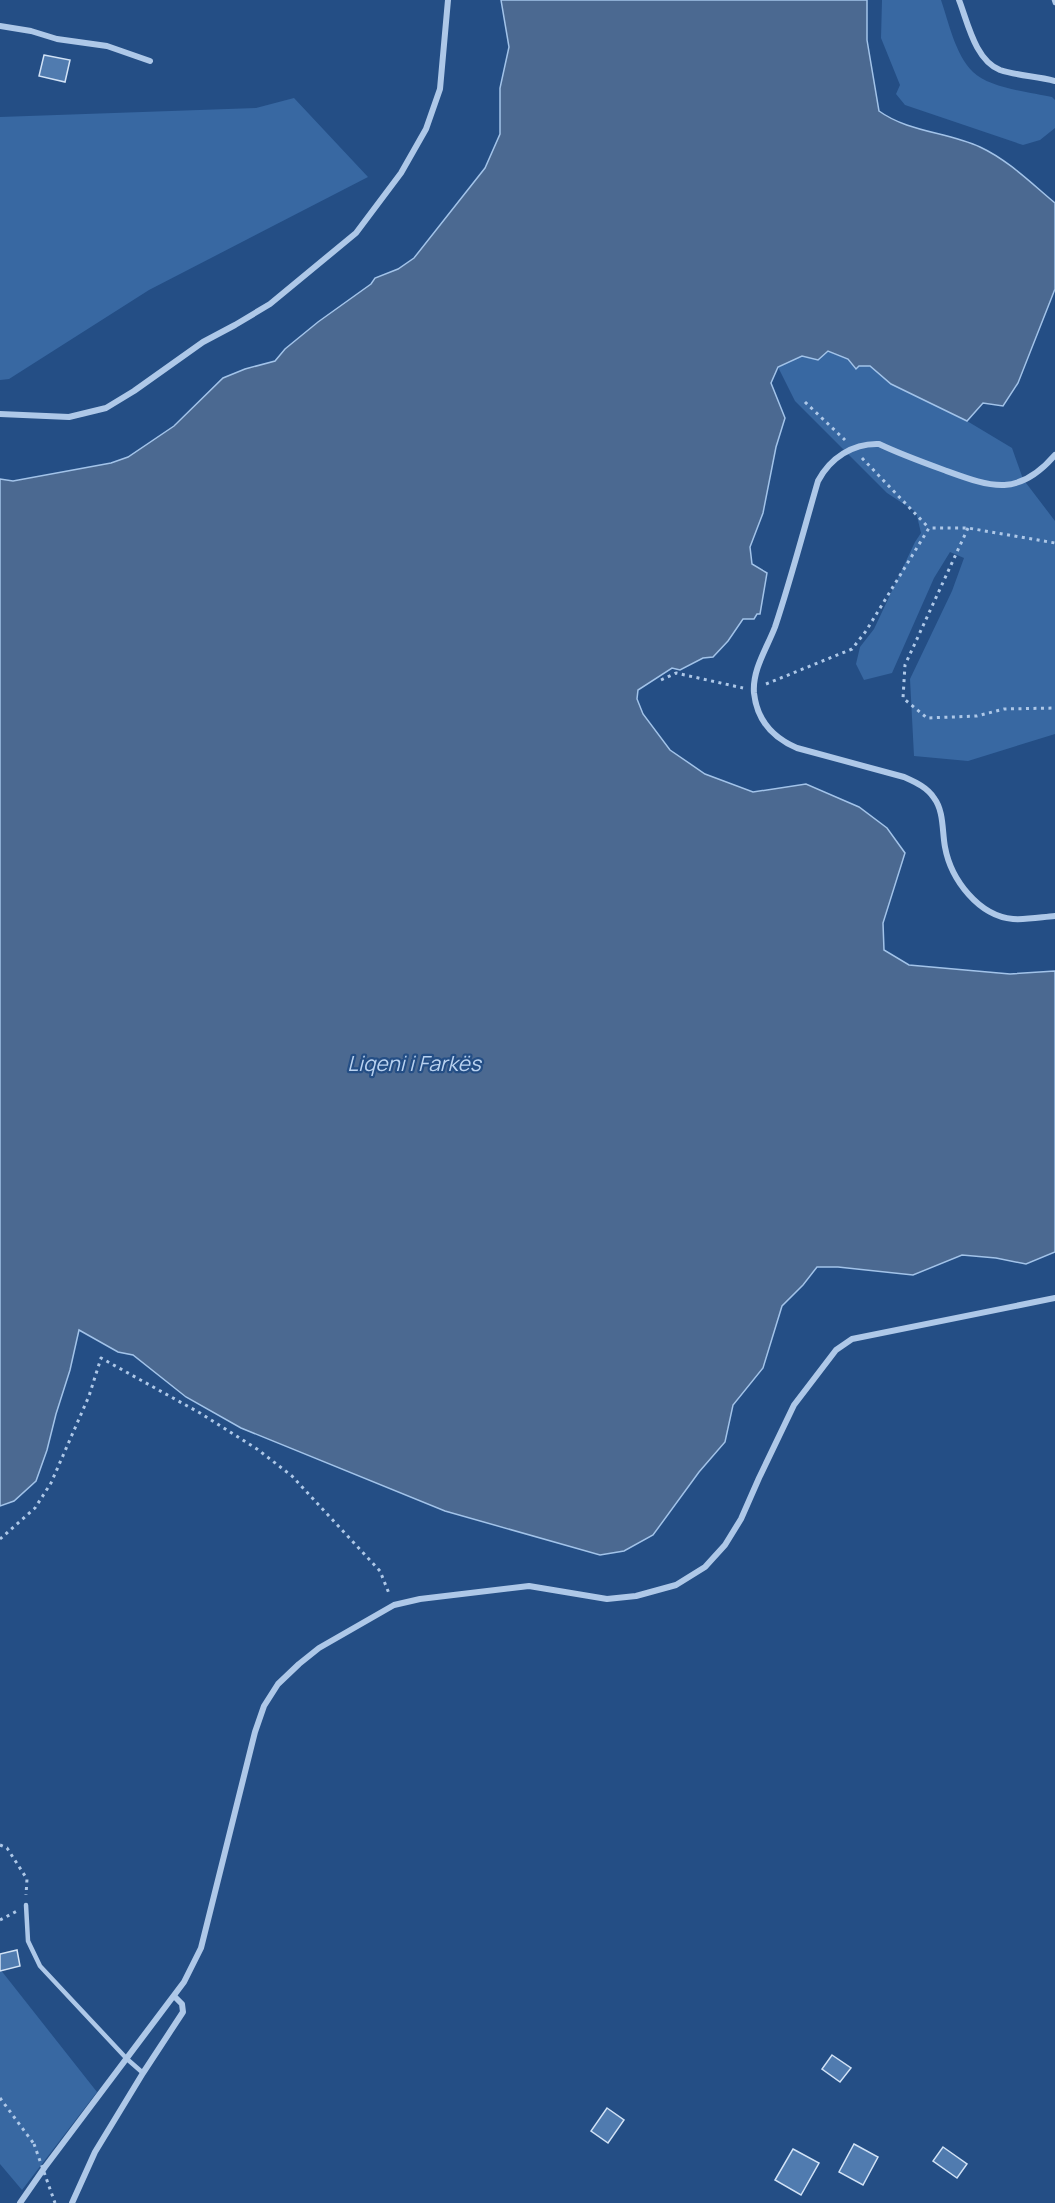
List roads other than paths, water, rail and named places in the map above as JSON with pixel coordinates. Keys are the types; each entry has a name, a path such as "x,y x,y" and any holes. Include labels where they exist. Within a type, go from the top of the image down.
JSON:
{"street":[{"path":"0,414 69,417 106,408 134,392 202,342 270,304 356,233 401,173 426,129 440,89 448,0"},
{"path":"959,0 979,50 989,63 1001,70 1055,81"},
{"path":"0,26 31,31 57,39 107,46 150,61"},
{"path":"1055,455 1040,472 1017,483 1001,485 981,484 879,444 867,444 853,448 826,467 818,481 775,627 757,672 754,690 760,717 781,742 904,777 920,784 934,798 940,812 945,849 952,870 962,886 979,905 997,916 1014,919 1055,916"},
{"path":"20,2203 184,1982 201,1948 255,1732 264,1706 278,1684 299,1664 320,1648 394,1605 420,1599 529,1586 607,1599 636,1596 676,1585 705,1567 725,1545 741,1519 794,1405 836,1350 852,1339 1055,1298"},
{"path":"72,2203 95,2152 183,2012 182,2004 174,1996"}],"lane":[{"path":"26,1905 28,1941 40,1966 127,2059 143,2073"}],"water":[{"name":"Liqeni i Farkës","path":"501,0 867,0 867,40 879,111 915,128 967,142 990,152 1019,172 1055,203 1055,289 1018,383 1003,406 983,403 967,421 891,384 870,366 859,366 856,369 848,359 828,351 818,360 802,356 778,367 771,383 785,418 776,447 763,513 750,547 752,564 767,573 760,614 757,614 754,619 743,619 728,641 713,657 703,658 680,670 672,668 638,690 637,699 643,714 670,750 705,774 753,792 806,784 859,807 887,828 905,853 883,923 884,950 909,965 1010,974 1055,971 1055,1252 1026,1264 962,1255 913,1275 817,1267 782,1306 763,1368 733,1405 725,1442 699,1472 653,1535 624,1551 600,1555 445,1511 241,1428 186,1397 133,1355 118,1352 79,1330 70,1370 36,1481 14,1501 0,1506 0,479 13,481 111,463 128,457 174,426 223,378 275,361 285,349 371,284 375,278 398,269 414,258 485,168 500,134 500,88 509,47"}]}
